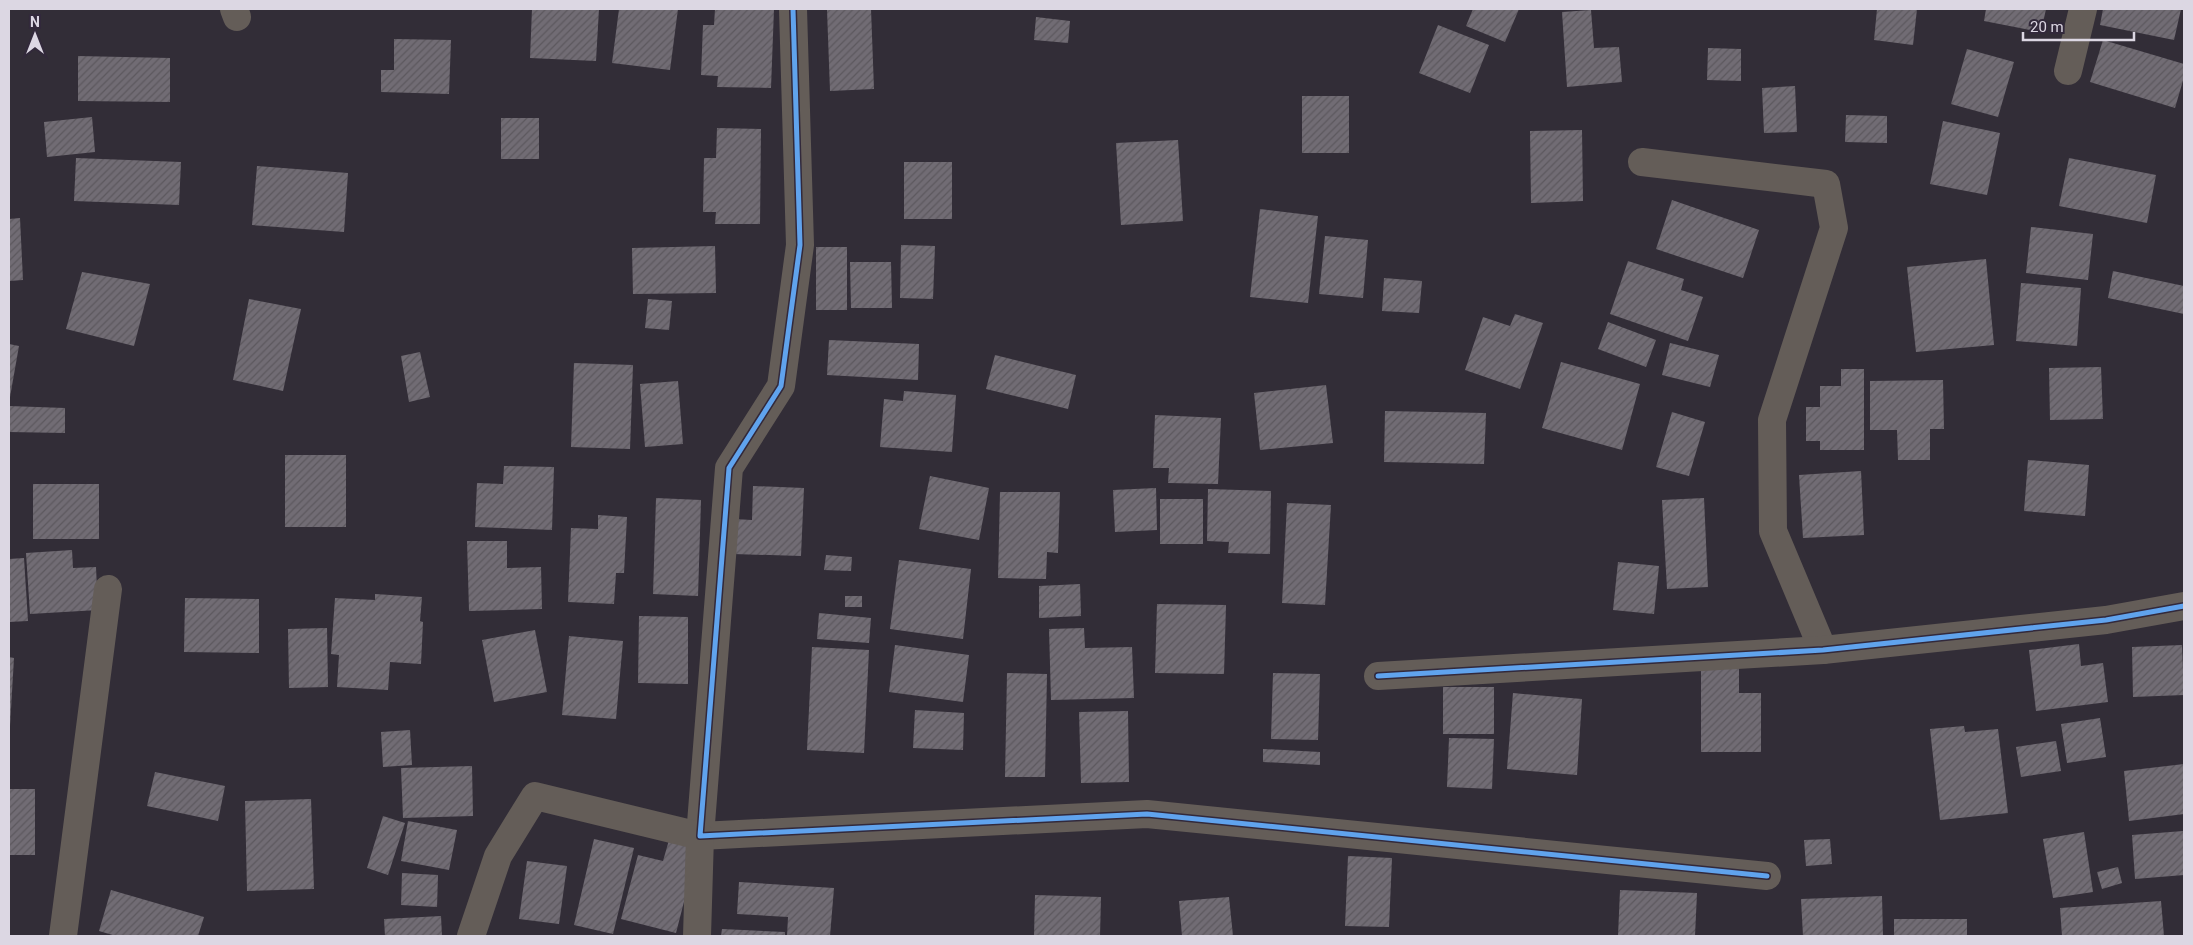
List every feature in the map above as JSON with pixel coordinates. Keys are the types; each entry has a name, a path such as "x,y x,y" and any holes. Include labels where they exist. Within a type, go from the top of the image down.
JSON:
{"street":[{"path":"697,936 700,836 729,468 781,386 800,244 793,9"},
{"path":"2068,71 2083,9"},
{"path":"1642,162 1826,184 1834,228 1772,420 1773,531 1823,650"},
{"path":"64,936 108,589"},
{"path":"1378,676 1823,650 2106,620 2184,606"},
{"path":"471,936 498,856 535,796 700,836 1147,814 1767,876"}],"building":[{"path":"532,9 599,9 596,61 530,58"},
{"path":"619,9 678,9 670,70 612,63"},
{"path":"715,9 774,9 771,88 717,87 718,76 701,75 703,25 714,25"},
{"path":"871,9 874,89 830,91 827,10"},
{"path":"1473,9 1519,9 1505,42 1466,26"},
{"path":"1877,9 1917,9 1913,45 1874,40"},
{"path":"1986,9 2046,9 2041,32 1984,21"},
{"path":"2103,9 2181,9 2174,40 2100,25"},
{"path":"1591,10 1594,48 1619,47 1622,82 1567,87 1562,12"},
{"path":"1036,17 1070,21 1068,43 1034,40"},
{"path":"1438,25 1489,45 1470,93 1419,73"},
{"path":"394,39 451,40 449,94 381,92 381,70 394,70"},
{"path":"2103,40 2184,64 2184,77 2175,108 2090,82"},
{"path":"1708,48 1741,49 1741,81 1707,80"},
{"path":"1967,49 2014,62 1998,117 1951,104"},
{"path":"78,56 170,58 170,102 78,101"},
{"path":"1795,86 1797,132 1764,133 1762,88"},
{"path":"1302,96 1349,96 1349,153 1302,153"},
{"path":"1846,115 1887,116 1887,143 1845,142"},
{"path":"92,117 95,152 47,157 44,122"},
{"path":"501,118 539,118 539,159 501,159"},
{"path":"1943,121 2000,133 1987,195 1930,184"},
{"path":"717,128 761,129 760,224 715,224 716,212 703,212 704,158 716,158"},
{"path":"1582,130 1583,201 1531,203 1530,131"},
{"path":"1178,140 1183,221 1121,225 1116,143"},
{"path":"76,158 181,162 179,205 74,201"},
{"path":"2069,158 2156,175 2147,223 2059,206"},
{"path":"904,162 952,162 952,219 904,219"},
{"path":"257,166 348,173 344,232 252,225"},
{"path":"1672,200 1759,230 1743,278 1656,249"},
{"path":"1260,209 1318,216 1308,303 1250,297"},
{"path":"20,218 23,280 9,281 9,219"},
{"path":"2031,227 2093,234 2088,280 2026,273"},
{"path":"1325,236 1368,240 1363,298 1319,294"},
{"path":"901,245 935,246 933,299 900,298"},
{"path":"715,246 716,293 633,294 632,248"},
{"path":"816,247 847,247 847,310 816,310"},
{"path":"1986,259 1994,345 1916,352 1907,267"},
{"path":"1628,261 1684,279 1681,290 1703,297 1688,341 1610,314"},
{"path":"850,262 891,262 892,308 851,308"},
{"path":"2113,271 2184,286 2184,314 2108,298"},
{"path":"82,272 150,284 134,346 66,329"},
{"path":"1384,278 1422,281 1419,313 1382,311"},
{"path":"2021,283 2081,288 2077,346 2016,341"},
{"path":"249,299 301,309 283,391 233,380"},
{"path":"648,299 672,301 669,330 645,328"},
{"path":"1515,314 1543,323 1520,389 1465,370 1483,317 1510,326"},
{"path":"1608,322 1656,340 1646,367 1598,349"},
{"path":"829,340 919,344 918,380 827,375"},
{"path":"1670,343 1719,355 1710,387 1662,375"},
{"path":"9,344 19,346 10,397 9,397"},
{"path":"420,352 430,397 409,402 401,356"},
{"path":"995,355 1076,375 1068,409 986,389"},
{"path":"1561,362 1640,384 1622,450 1542,428"},
{"path":"574,363 633,365 630,449 571,447"},
{"path":"2101,367 2103,419 2050,420 2049,368"},
{"path":"1841,369 1864,369 1864,450 1820,450 1820,441 1806,441 1806,407 1820,407 1820,386 1841,386"},
{"path":"1943,380 1944,429 1930,429 1930,460 1898,460 1897,430 1870,430 1870,381"},
{"path":"678,381 683,444 645,447 640,384"},
{"path":"1326,385 1333,443 1260,450 1254,393"},
{"path":"904,391 956,395 952,452 880,447 884,399 903,401"},
{"path":"9,406 65,408 65,433 9,432"},
{"path":"1385,411 1486,413 1484,464 1384,462"},
{"path":"1672,412 1705,422 1689,476 1656,467"},
{"path":"1155,415 1221,418 1218,484 1168,483 1169,468 1153,468"},
{"path":"285,455 346,455 346,527 285,527"},
{"path":"2028,460 2089,465 2085,516 2024,511"},
{"path":"504,466 554,467 552,530 475,527 477,483 503,484"},
{"path":"1861,471 1864,535 1803,538 1799,475"},
{"path":"930,476 989,488 979,540 919,529"},
{"path":"33,484 99,484 99,539 33,539"},
{"path":"753,486 804,488 801,556 733,554 734,519 752,520"},
{"path":"1156,488 1157,530 1115,532 1113,490"},
{"path":"1208,489 1271,491 1270,554 1228,553 1229,542 1207,541"},
{"path":"1000,492 1060,492 1058,553 1047,552 1046,579 998,578"},
{"path":"656,498 701,500 698,596 653,594"},
{"path":"1704,498 1708,587 1667,589 1662,500"},
{"path":"1160,499 1203,499 1203,544 1160,544"},
{"path":"1287,503 1331,505 1325,605 1282,603"},
{"path":"598,515 627,517 624,573 616,573 614,604 568,602 571,528 598,529"},
{"path":"467,541 507,541 507,568 541,567 542,609 469,611"},
{"path":"72,550 73,568 96,567 98,610 30,614 26,553"},
{"path":"826,555 852,557 851,571 824,570"},
{"path":"24,558 28,621 9,622 9,559"},
{"path":"899,560 971,569 963,639 890,629"},
{"path":"1618,562 1659,566 1654,614 1613,610"},
{"path":"1080,584 1081,616 1039,618 1039,586"},
{"path":"375,594 422,597 420,621 423,622 421,664 390,662 388,690 337,687 339,655 331,654 335,598 375,600"},
{"path":"845,596 862,596 862,607 845,607"},
{"path":"185,598 259,599 259,653 184,652"},
{"path":"1157,604 1226,605 1224,674 1155,673"},
{"path":"819,613 871,618 869,643 817,639"},
{"path":"639,616 688,617 688,684 638,683"},
{"path":"327,628 328,687 289,688 288,629"},
{"path":"1084,628 1085,648 1132,647 1134,698 1051,700 1049,629"},
{"path":"535,630 547,692 494,702 482,640"},
{"path":"569,636 623,641 616,719 562,715"},
{"path":"2079,644 2081,666 2103,663 2108,702 2036,711 2029,650"},
{"path":"895,645 969,655 963,702 889,692"},
{"path":"2182,645 2184,695 2133,697 2132,647"},
{"path":"812,647 869,650 864,753 807,750"},
{"path":"9,657 14,658 10,726 9,726"},
{"path":"1701,667 1739,667 1739,693 1761,693 1761,752 1701,752"},
{"path":"1007,673 1047,674 1045,777 1005,777"},
{"path":"1273,673 1320,674 1318,740 1271,739"},
{"path":"1443,687 1494,687 1494,734 1443,734"},
{"path":"1513,693 1582,699 1577,775 1507,769"},
{"path":"915,710 964,713 963,750 913,748"},
{"path":"1128,711 1129,782 1081,783 1079,712"},
{"path":"2100,718 2106,757 2067,763 2061,724"},
{"path":"1964,726 1965,732 1998,729 2008,813 1940,820 1930,729"},
{"path":"410,730 412,765 383,767 381,732"},
{"path":"1449,738 1494,739 1492,789 1447,787"},
{"path":"2056,741 2061,771 2021,777 2016,747"},
{"path":"1263,749 1320,752 1320,765 1263,762"},
{"path":"2184,764 2184,814 2129,821 2124,771"},
{"path":"472,766 473,816 403,818 401,768"},
{"path":"155,772 225,786 218,821 147,806"},
{"path":"9,789 35,789 35,855 9,855"},
{"path":"311,799 314,889 247,891 245,801"},
{"path":"383,816 405,823 388,875 367,868"},
{"path":"408,821 457,830 449,870 401,861"},
{"path":"2183,831 2184,875 2135,879 2132,835"},
{"path":"2084,832 2093,892 2053,898 2043,839"},
{"path":"594,839 634,848 613,934 574,925"},
{"path":"1830,839 1832,864 1806,866 1804,840"},
{"path":"669,840 698,847 676,933 621,919 638,855 663,861"},
{"path":"1348,856 1392,858 1389,927 1345,926"},
{"path":"527,861 567,866 559,924 519,919"},
{"path":"2118,867 2122,883 2102,889 2097,872"},
{"path":"402,873 438,875 437,907 401,905"},
{"path":"739,882 834,888 830,936 787,936 788,917 737,914"},
{"path":"111,890 204,917 198,936 116,936 99,931"},
{"path":"1620,890 1697,893 1695,936 1618,936"},
{"path":"1035,895 1101,897 1100,936 1034,936"},
{"path":"1882,896 1883,936 1803,936 1801,899"},
{"path":"1229,897 1233,936 1182,936 1179,901"},
{"path":"2161,901 2164,936 2062,936 2060,908"},
{"path":"441,916 442,936 385,936 384,919"},
{"path":"1894,919 1967,919 1967,936 1894,936"},
{"path":"722,929 785,932 785,936 721,936"}],"cycle path":[{"path":"793,9 800,245 781,386 729,468 700,836 1147,814 1767,876"},
{"path":"1378,676 1823,650 2106,620 2184,606"}]}
